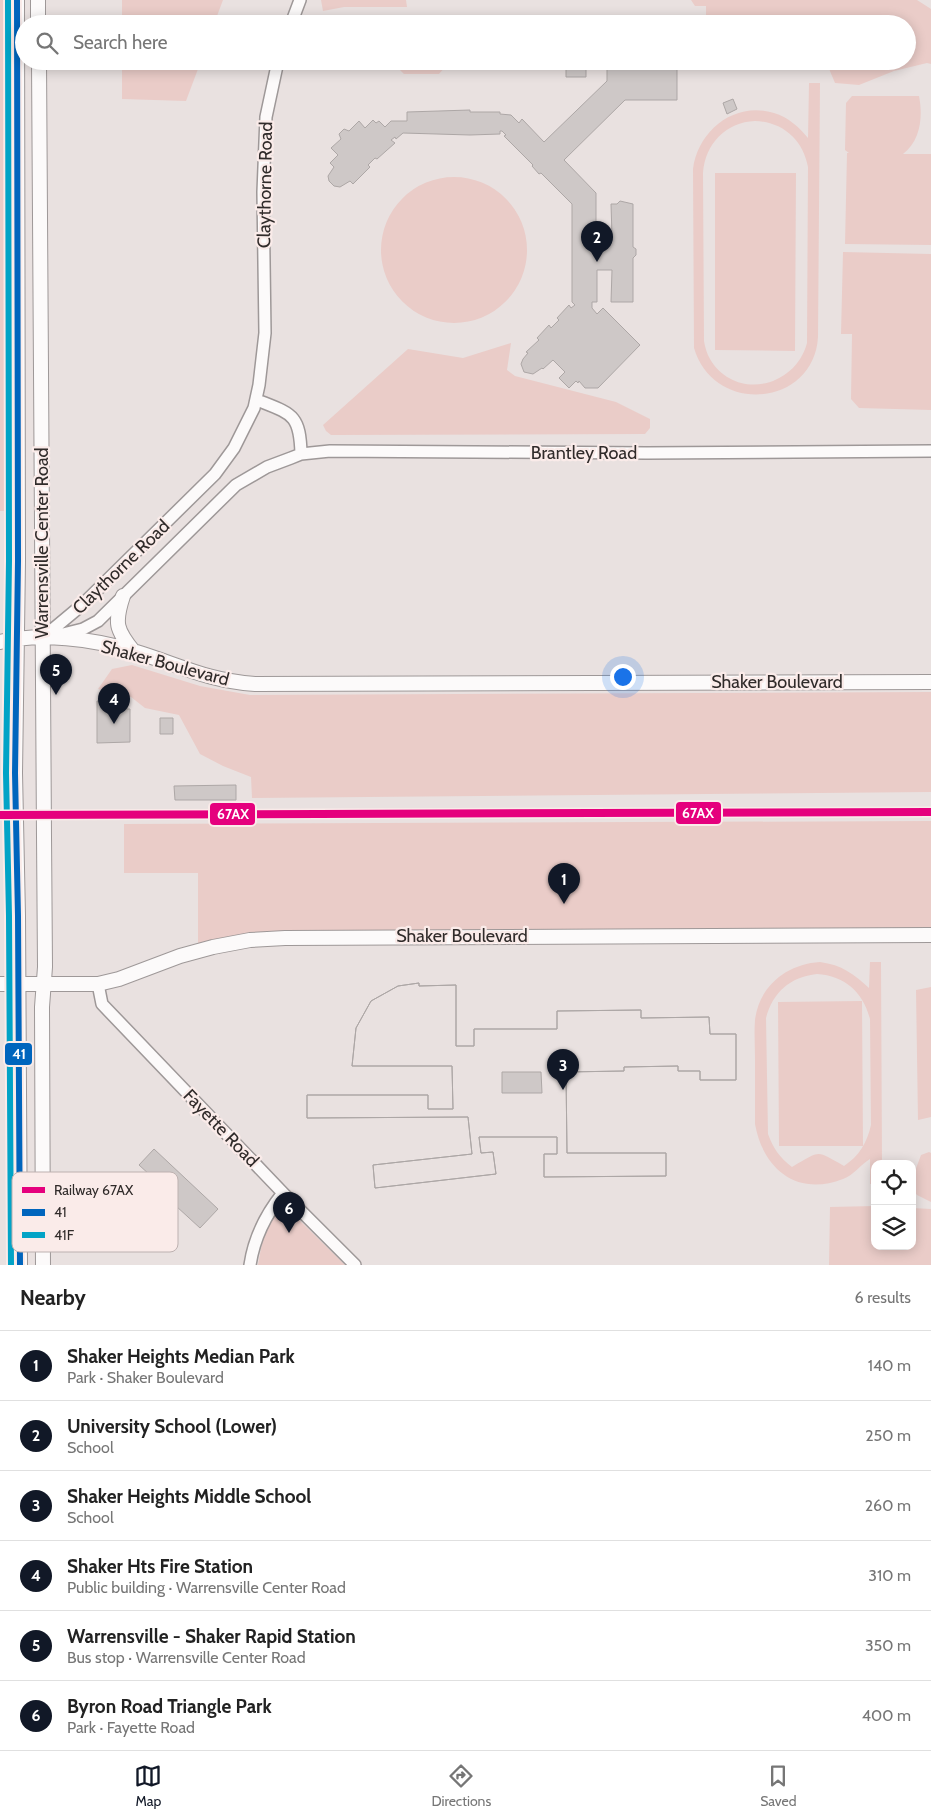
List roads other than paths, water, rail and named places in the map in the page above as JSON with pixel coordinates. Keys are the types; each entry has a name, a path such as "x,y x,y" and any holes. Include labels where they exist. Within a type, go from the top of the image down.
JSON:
{"main road":[{"name":"Warrensville Center Road","path":"16,0 16,15"},
{"path":"38,0 38,15"},
{"name":"Warrensville Center Road","path":"16,70 18,639 14,773 19,984 20,1172"},
{"name":"Warrensville Center Road","path":"39,70 44,772 43,1172"},
{"path":"123,596 117,613 118,627 122,637 134,652"},
{"name":"Shaker Boulevard","path":"0,642 42,638 73,640 134,652 205,676 254,684 931,682"},
{"name":"Shaker Boulevard","path":"0,984 98,984 118,979 180,956 213,947 250,940 285,938 931,935"},
{"name":"Warrensville Center Road","path":"20,1252 20,1265"},
{"name":"Warrensville Center Road","path":"43,1252 43,1265"}],"street":[{"path":"294,15 300,0"},
{"name":"Claythorne Road","path":"42,638 82,606 215,474 228,458 240,438 257,400 265,333 263,192 266,117 276,70"},
{"path":"257,400 284,412 294,420 300,430 301,454"},
{"name":"Brantley Road","path":"243,480 268,467 301,454 330,451 647,453 931,451"},
{"name":"Claythorne Road","path":"42,638 74,632 98,621 228,492 243,480"},
{"name":"Fayette Road","path":"98,984 102,1004 354,1265"},
{"path":"250,1265 260,1229 267,1215 283,1193"}],"rail line":[{"name":"67AX","path":"0,815 931,812"}],"place":[{"name":"University School (Lower)","path":"597,262"},
{"name":"Warrensville - Shaker Rapid Station","path":"56,695"},
{"name":"Shaker Hts Fire Station","path":"114,724"},
{"name":"Shaker Heights Median Park","path":"564,904"},
{"name":"Shaker Heights Middle School","path":"563,1090"},
{"name":"Byron Road Triangle Park","path":"289,1233"}]}
